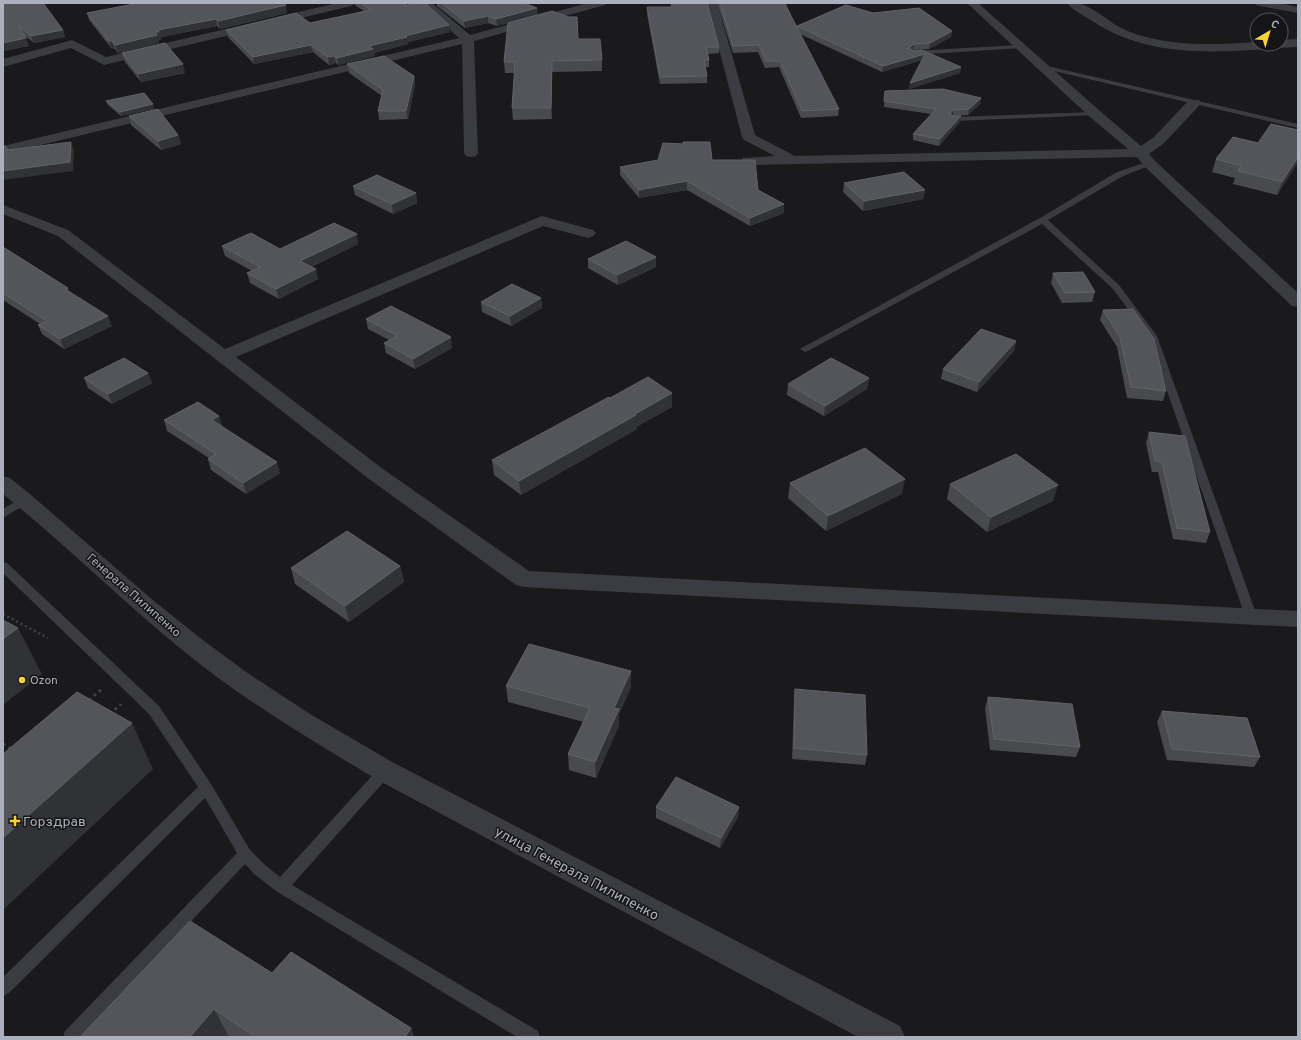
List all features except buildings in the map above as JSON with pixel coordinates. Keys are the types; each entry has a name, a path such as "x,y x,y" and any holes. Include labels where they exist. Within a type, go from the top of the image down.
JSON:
{"street":[{"path":"3,63 72,44 104,61 351,3"},
{"path":"425,3 468,39 471,153"},
{"path":"3,150 468,39 601,3"},
{"path":"712,3 749,136 792,160"},
{"path":"972,3 1095,114 1141,153 1150,164 1298,302"},
{"path":"1073,3 1123,34 1163,46 1188,49 1298,43"},
{"path":"1260,3 1298,10"},
{"path":"748,161 1141,153 1159,140 1194,103"},
{"path":"3,210 63,233 376,474 524,579 1298,619"},
{"path":"223,356 542,221 588,233"},
{"name":"Генерала Пилипенко","path":"3,483 166,623 220,666 270,702"},
{"name":"улица Генерала Пилипенко","path":"270,702 322,735 385,771 888,1037"}],"lane":[{"path":"913,53 1020,47"},
{"path":"1043,67 1298,126"},
{"path":"953,119 1095,114"},
{"path":"806,349 1043,220 1120,174 1150,164"},
{"path":"1043,220 1116,287 1152,336 1251,616"},
{"path":"3,514 24,500"},
{"path":"3,566 154,710 206,788 245,854 258,869 281,886 532,1037"},
{"path":"281,886 385,771"},
{"path":"3,988 206,788"},
{"path":"71,1037 245,854"}],"path":[{"path":"3,614 50,639"},
{"path":"83,706 118,675"},
{"path":"105,718 135,692"},
{"path":"3,744 17,752"}],"place":[{"name":"Ozon","path":"22,680"},
{"name":"Горздрав","path":"15,821"}]}
